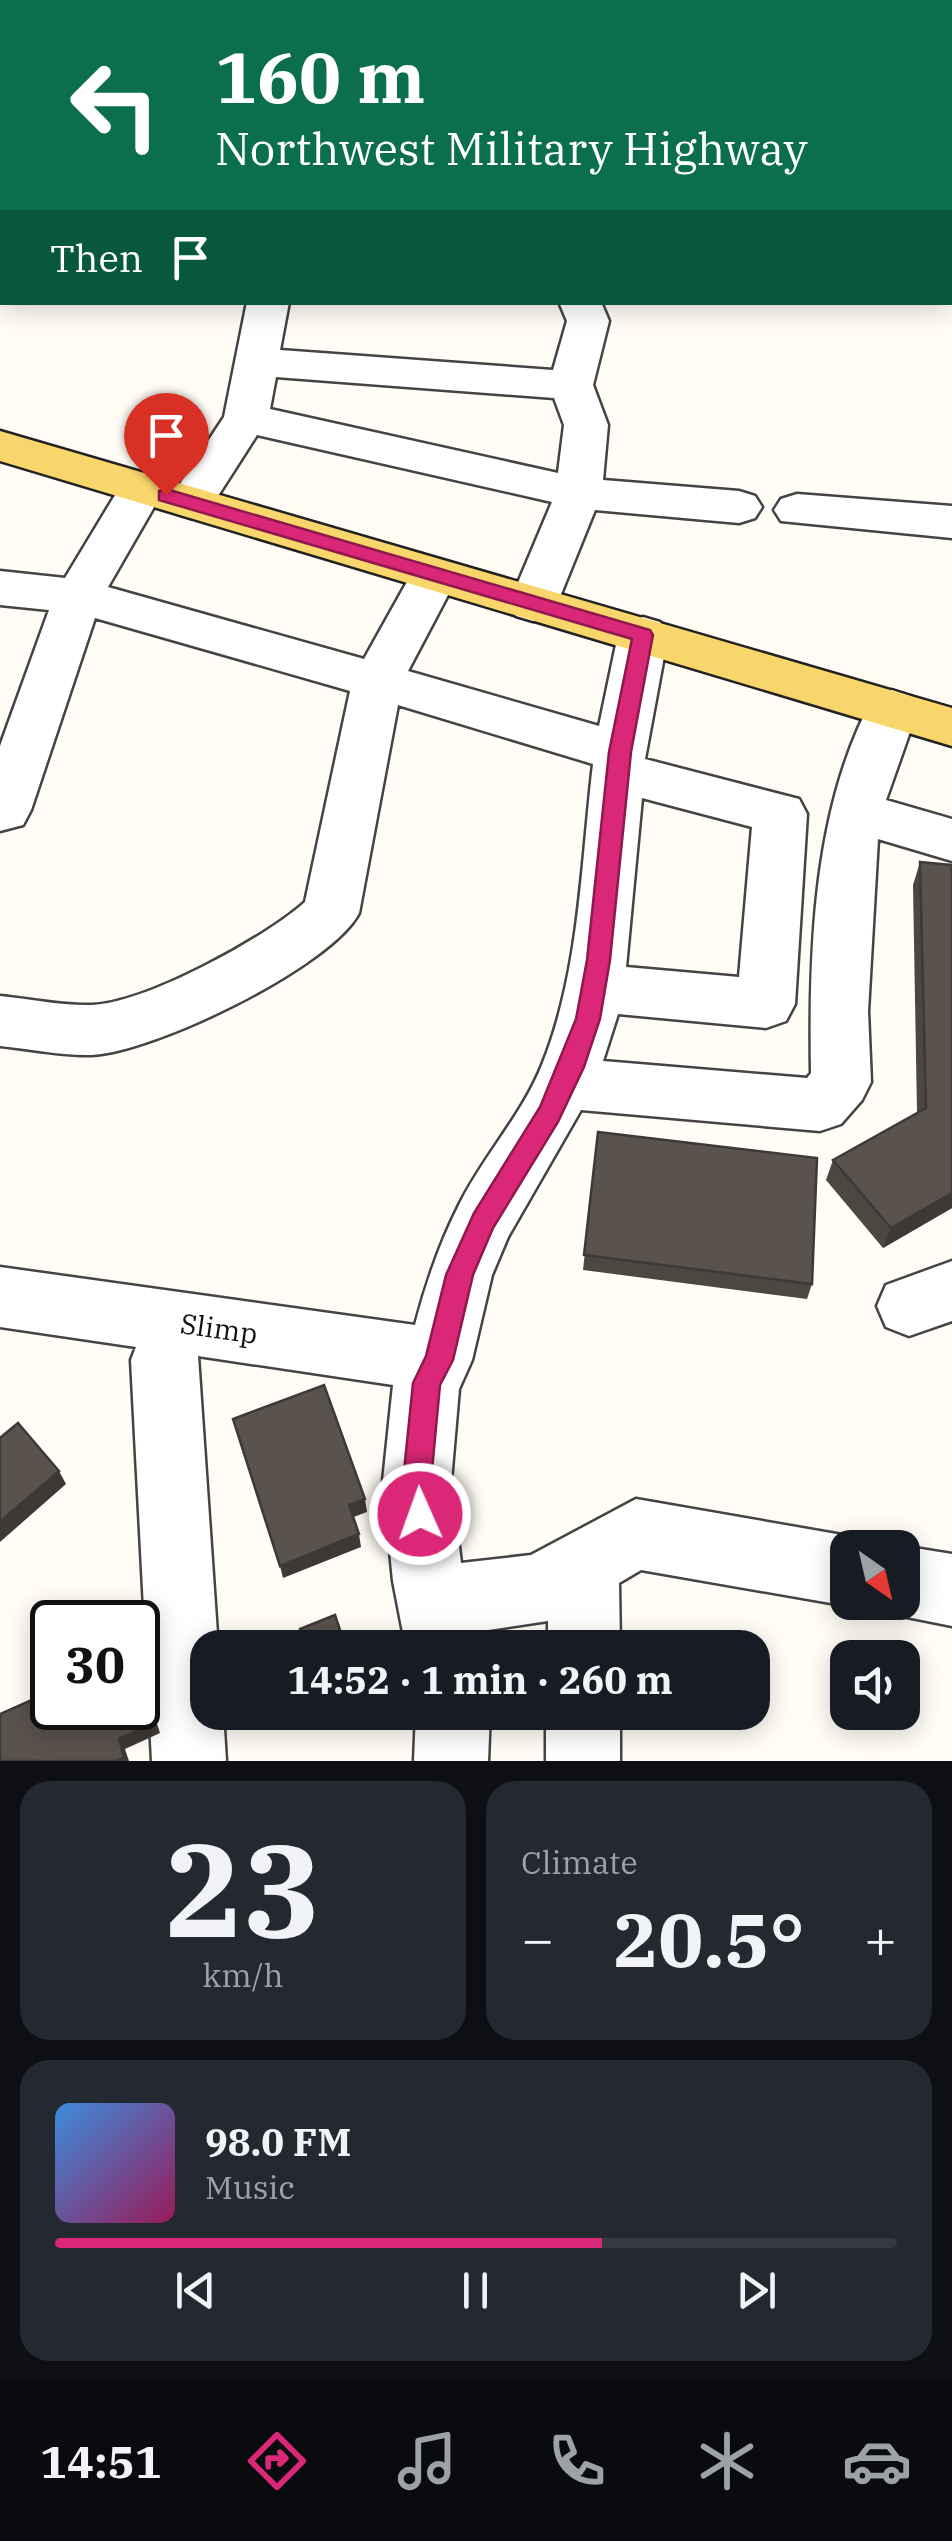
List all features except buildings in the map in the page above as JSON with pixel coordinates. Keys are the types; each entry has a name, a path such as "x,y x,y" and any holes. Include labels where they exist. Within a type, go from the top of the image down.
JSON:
{"main road":[{"path":"0,446 952,726"}],"street":[{"path":"191,502 246,418 267,305"},
{"path":"533,604 579,494 586,425 571,386 588,321 581,305"},
{"path":"256,362 571,386"},
{"path":"246,418 579,494 739,507"},
{"path":"1,813 78,596 142,488"},
{"path":"797,510 952,522"},
{"path":"0,1021 92,1030 144,1021 190,1001 301,940 331,913 377,680 434,576"},
{"path":"0,588 78,596 377,680 780,814 952,840"},
{"path":"643,635 619,762 588,1019 564,1084 483,1221 460,1275 439,1360 426,1383 417,1481 437,1625 540,1589 636,1534 830,1568"},
{"path":"564,1084 820,1105 841,1082 839,1011 853,823 892,709"},
{"path":"593,988 766,1004 780,814"},
{"name":"Slimp","path":"0,1297 439,1360"},
{"path":"179,1323 164,1360 189,1761"},
{"path":"584,1564 584,1630"},
{"path":"920,1584 952,1590"},
{"path":"451,1761 452,1730"},
{"path":"583,1730 583,1761"}],"route":[{"path":"166,495 643,635 620,752 599,960 588,1019 572,1067 549,1115 483,1221 460,1275 439,1360 426,1383 417,1481 420,1514"}]}
